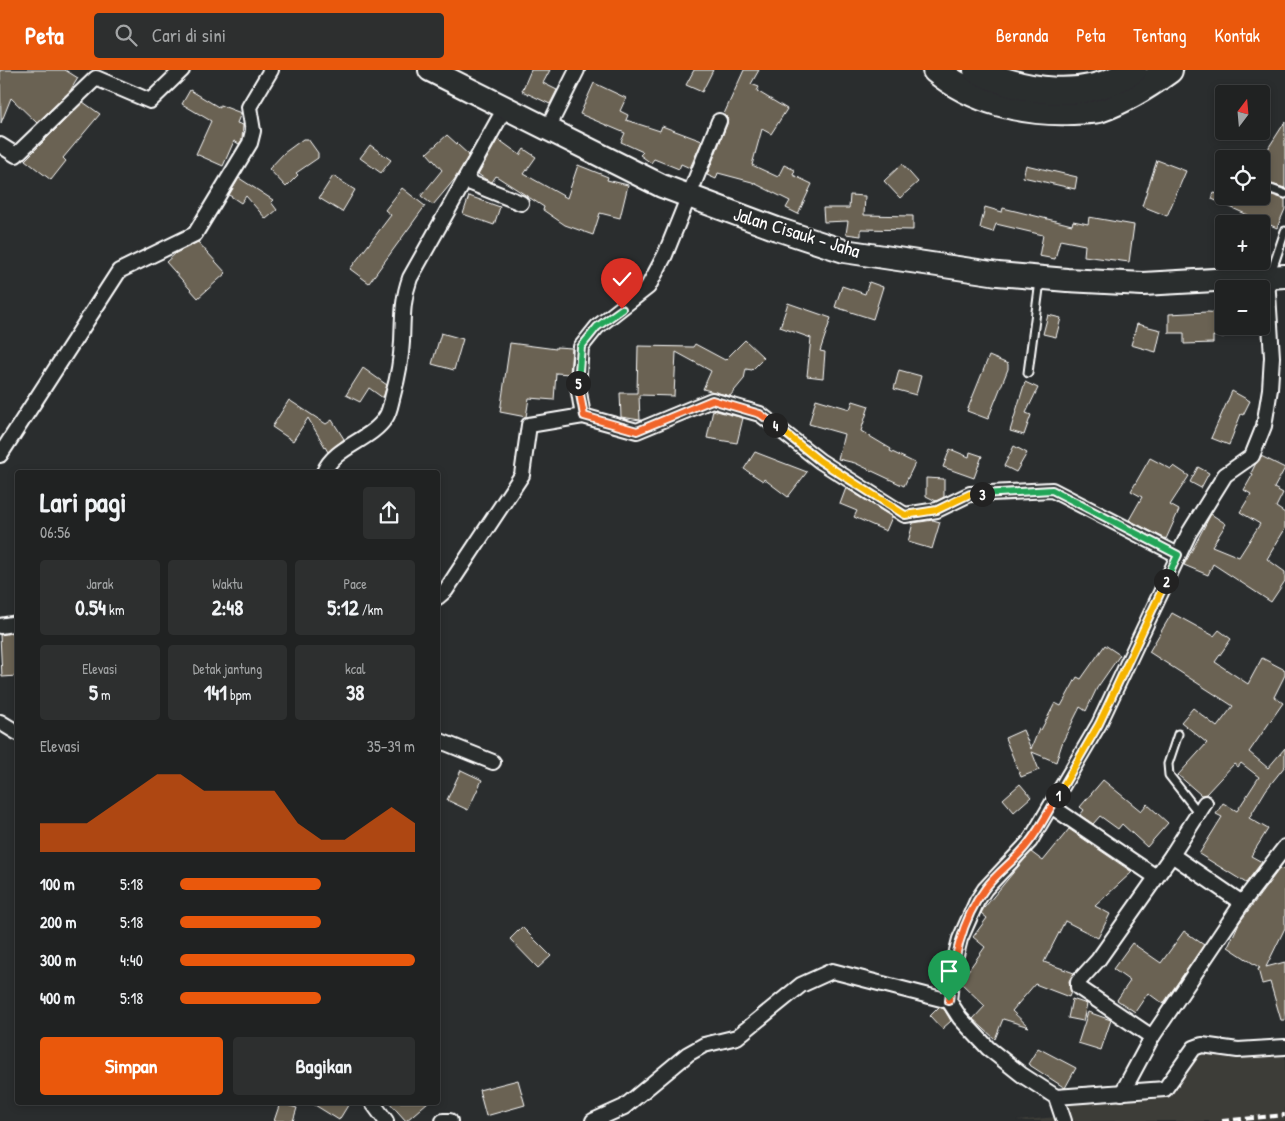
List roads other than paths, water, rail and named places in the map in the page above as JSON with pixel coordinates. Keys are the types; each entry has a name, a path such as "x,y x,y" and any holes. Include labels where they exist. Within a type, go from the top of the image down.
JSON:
{"highway":[{"path":"936,70 947,79 992,101 1044,112 1097,109 1141,90 1169,70"},
{"path":"977,70 999,81 1046,91 1092,88 1133,70"}],"main road":[{"name":"Jalan Cisauk - Jaha","path":"430,70 460,76 505,108 662,186 777,230 844,251 1041,278 1142,284 1274,277"}],"street":[{"path":"0,145 16,155 96,78 150,101 182,70"},
{"path":"0,455 119,271 195,234 250,143 253,131 249,107 271,70"},
{"path":"548,128 577,70"},
{"path":"325,470 328,464 340,453 357,444 387,416 400,369 404,294 410,278 466,181 505,108"},
{"path":"584,416 578,386 581,347 597,327 648,287 665,256 719,121"},
{"path":"466,181 521,203"},
{"path":"1274,277 1272,358 1264,426 1252,456 1225,475 1178,555 1099,724 1030,841 985,889 978,900 960,939 952,971 949,1001 960,1018 988,1048 1022,1075 1056,1097 1165,1089 1192,1051 1202,1045 1238,1050 1285,1047"},
{"path":"440,595 446,590 522,475 529,425 584,416 637,431 712,400 760,414 820,461 905,515 937,510 970,494 1052,490 1178,555"},
{"path":"0,626 15,624"},
{"path":"0,722 15,731"},
{"path":"440,741 493,762"},
{"path":"1051,806 1156,877"},
{"path":"1152,1037 1078,987 1078,982 1098,960 1172,855 1201,808"},
{"path":"1122,1093 1152,1037 1242,903 1285,847"},
{"path":"1172,855 1242,903"},
{"path":"592,1121 624,1107 688,1054 704,1046 737,1038 801,985 832,971 949,1001"},
{"path":"1056,1097 1064,1121"},
{"path":"374,1105 386,1121"},
{"path":"443,1121 450,1121"}],"lane":[{"path":"1271,189 1285,194"},
{"path":"1274,277 1285,231"},
{"path":"1028,373 1041,278"},
{"path":"1178,734 1168,764 1169,775 1201,808"}],"railway":[{"path":"1222,1121 1285,1115"}]}
